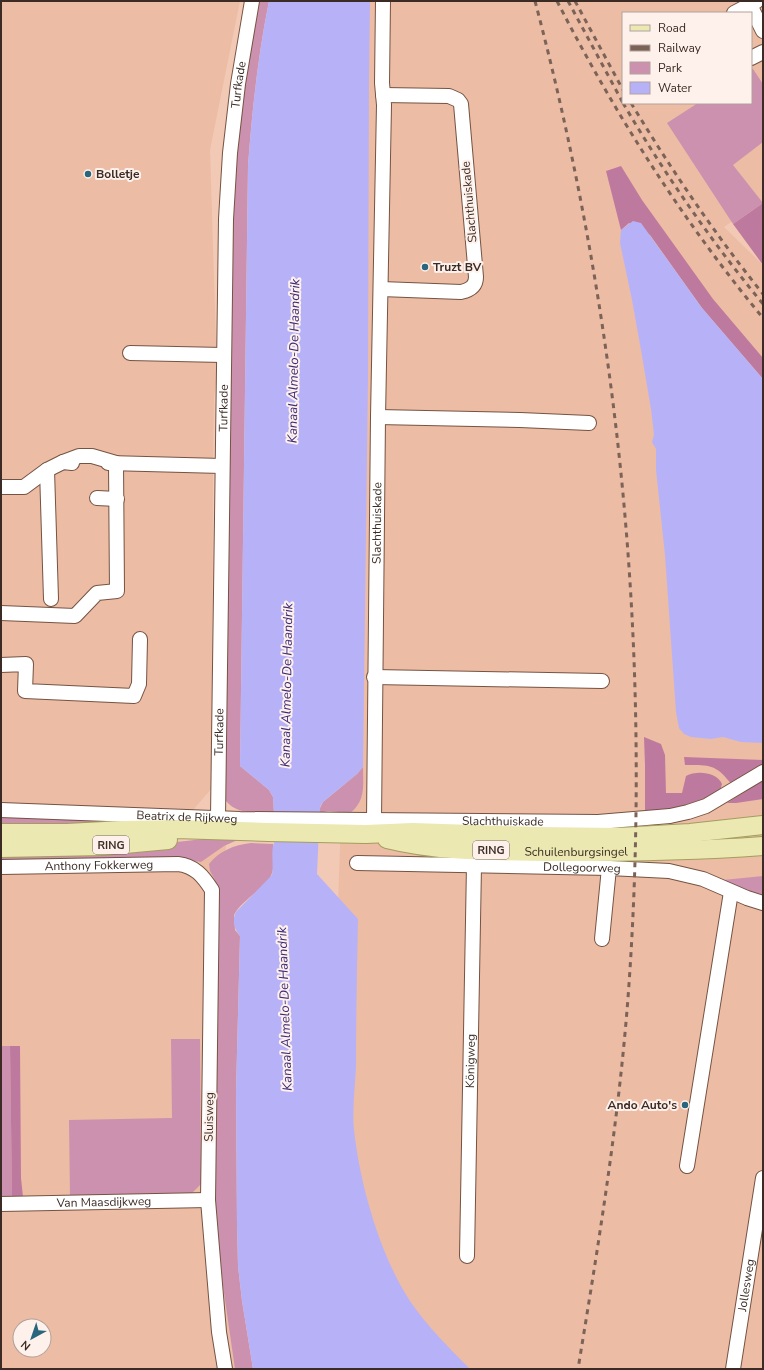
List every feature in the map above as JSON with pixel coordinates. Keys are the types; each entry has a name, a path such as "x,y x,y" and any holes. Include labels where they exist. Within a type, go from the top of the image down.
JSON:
{"main road":[{"name":"Schuilenburgsingel","path":"1,848 103,846 176,839 219,824"},
{"name":"Schuilenburgsingel","path":"1,833 67,834 124,830 176,829 219,824 370,827 412,832 620,837 690,833 763,825"},
{"name":"Schuilenburgsingel","path":"370,827 412,845 447,849 533,852 668,851 763,846"}],"street":[{"name":"Turfkade","path":"219,824 226,219 230,153 238,84 252,1"},
{"name":"Slachthuiskade","path":"383,1 382,82 384,105 370,827 598,822 670,816 706,806 763,772"},
{"path":"736,12 754,3 763,31"},
{"path":"752,58 763,52"},
{"name":"Slachthuiskade","path":"381,289 461,292 468,290 476,282 461,104 458,100 449,96 383,95"},
{"path":"130,353 224,355"},
{"path":"378,417 589,423"},
{"path":"1,487 24,487 47,470 63,462 86,460 116,463 222,466"},
{"path":"1,613 75,616 97,593 117,591 116,463"},
{"path":"47,470 51,599"},
{"path":"97,498 117,499"},
{"path":"1,665 26,664 25,692 134,696 139,684 140,639"},
{"path":"374,677 602,681"},
{"name":"Beatrix de Rijkweg","path":"1,810 219,824"},
{"name":"Dollegoorweg","path":"357,863 654,870 686,874 703,879 731,892 763,903"},
{"name":"Anthony Fokkerweg","path":"1,867 178,864 186,865 196,870"},
{"name":"Königweg","path":"468,1256 474,865"},
{"path":"602,939 609,868"},
{"name":"Sluisweg","path":"196,870 204,877 212,890 208,1200 219,1332 225,1369"},
{"path":"688,1166 731,892"},
{"name":"Jollesweg","path":"734,1369 763,1178"},
{"name":"Van Maasdijkweg","path":"1,1204 208,1200"}],"shaded area":[{"path":"1,1 240,1 210,150 217,376 214,397 213,467 212,788 193,810 1,808"},
{"path":"369,1 763,1 763,200 724,227 763,265 763,1369 457,1369 384,1283 332,1081"},
{"path":"621,166 642,200 713,299 763,358 763,379 702,308 650,235 629,223 621,230 606,171"},
{"path":"763,203 763,265 733,224"},
{"path":"644,737 661,744 665,755 666,793 682,793 686,776 696,773 706,773 716,777 722,784 720,791 711,796 683,805 645,813"},
{"path":"684,757 763,760 763,765 732,785 717,769 701,765 685,765"},
{"path":"763,780 763,799 727,803"},
{"path":"226,841 221,1065 244,1369 1,1369 1,844"},
{"path":"10,1046 20,1046 21,1178 23,1197 12,1197"}],"green space":[{"path":"256,1 269,1 256,83 248,166 240,766 269,790 273,797 274,812 241,811 230,805 225,800 231,222 237,137"},
{"path":"752,70 763,84 763,142 733,165 763,203 733,224 667,123 696,104 752,104"},
{"path":"363,767 363,786 361,798 355,808 350,813 328,811 319,813 323,802 357,774"},
{"path":"1,814 200,822 1,827"},
{"path":"242,838 224,846 201,862 182,859 1,861 1,851 134,847 203,839"},
{"path":"251,843 273,844 274,862 270,878 237,909 234,915 235,930 240,936 236,1092 238,1266 253,1369 235,1369 223,1286 215,1203 217,892 216,882 210,871 209,864 213,859 227,849"},
{"path":"763,876 763,896 757,895 723,880"},
{"path":"171,1039 200,1039 201,1184 192,1193 181,1196 70,1197 69,1120 172,1118"},
{"path":"1,1046 10,1046 12,1197 1,1197"}],"water":[{"name":"Kanaal Almelo-De Haandrik","path":"269,1 370,1 368,378 363,767 357,774 323,802 320,807 317,874 358,919 356,1067 353,1122 361,1173 373,1219 389,1263 410,1301 446,1345 470,1369 253,1369 242,1301 238,1266 236,1092 240,936 235,927 234,918 236,912 272,875 273,848 275,841 273,797 269,790 240,766 248,166 256,83"},
{"path":"633,221 641,223 702,308 763,379 763,743 741,742 723,737 711,739 691,737 684,734 679,728 676,712 665,555 656,470 656,449 652,442 654,435 651,409 632,300 620,243 621,230"}],"railway":[{"path":"535,1 564,122 589,244 608,366 622,489 632,612 636,736 635,860 629,984 625,1032 608,1177 578,1369"},
{"path":"557,1 602,84 651,165 705,243 763,318"},
{"path":"568,1 622,101"},
{"path":"575,1 622,88"},
{"path":"624,104 689,206 725,256 763,304"},
{"path":"632,104 727,248 763,294"}],"place":[{"name":"Bolletje","path":"88,174"},
{"name":"Truzt BV","path":"425,267"},
{"name":"Ando Auto's","path":"685,1105"}]}
